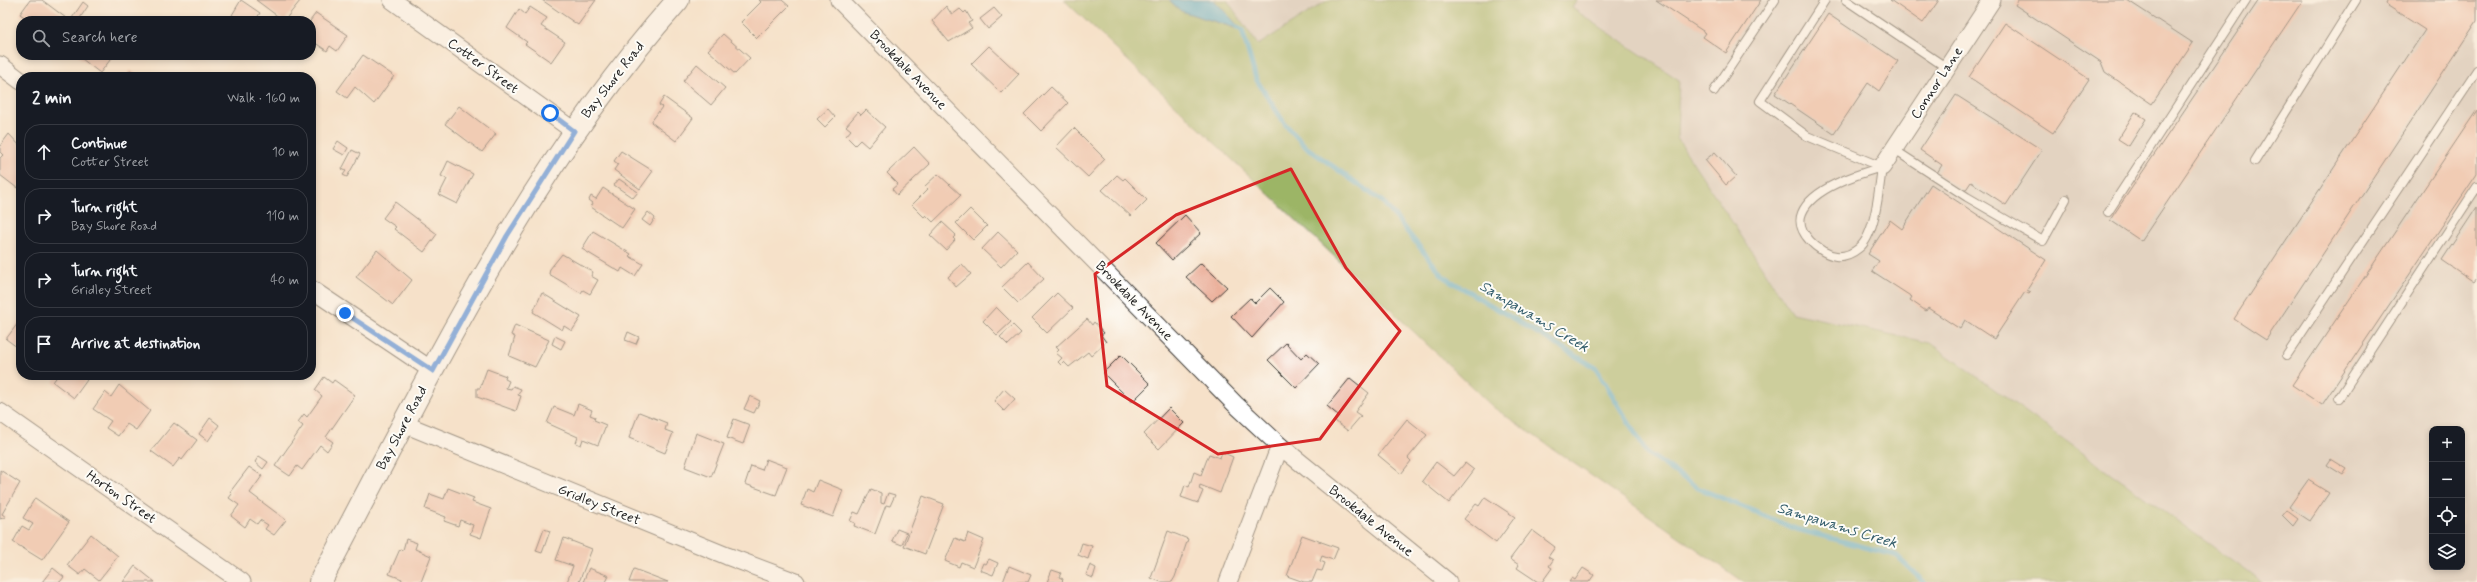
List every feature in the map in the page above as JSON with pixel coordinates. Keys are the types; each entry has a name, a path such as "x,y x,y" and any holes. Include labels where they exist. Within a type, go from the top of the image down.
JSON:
{"main road":[{"name":"Bay Shore Road","path":"320,582 404,424 515,222 574,131 623,66 678,0"}],"street":[{"name":"Cotter Street","path":"392,0 574,131"},
{"name":"Brookdale Avenue","path":"839,0 1235,404 1280,446 1448,582"},
{"name":"Connor Lane","path":"1882,167 1992,0"},
{"path":"0,65 16,77"},
{"path":"316,292 433,371"},
{"name":"Horton Street","path":"0,412 242,582"},
{"name":"Gridley Street","path":"404,424 684,539 796,582"},
{"path":"1228,582 1280,446"}],"lane":[{"path":"1714,91 1775,0"},
{"path":"1825,0 1760,101 1806,136 1882,167"},
{"path":"1846,0 1947,68"},
{"path":"2108,212 2246,0"},
{"path":"2255,161 2356,0"},
{"path":"2287,355 2477,70"},
{"path":"1894,149 1967,197 2043,241 2066,199"},
{"path":"1882,167 1874,216 1860,248 1846,256 1836,256 1818,247 1805,235 1800,224 1801,214 1808,203 1836,183 1882,167"},
{"path":"2339,398 2477,187"}],"highlighted area":[{"path":"1291,169 1346,268 1400,331 1320,439 1218,454 1107,386 1095,274 1176,215"}],"shaded area":[{"path":"1227,0 1328,0 1258,45"},
{"path":"1577,0 2477,0 2477,582 2262,582 1930,343 1792,313 1677,138 1679,80 1572,8"}],"green space":[{"path":"1064,0 1169,0 1181,11 1241,30 1214,0 1227,0 1258,45 1328,0 1577,0 1572,8 1679,80 1677,138 1792,313 1930,343 2262,582 1744,582 1493,407"}],"water":[{"path":"1169,0 1214,0 1242,30 1181,11"}],"building":[{"path":"30,0 42,0 63,16 23,16 20,14"},
{"path":"241,0 260,13 258,16 232,15"},
{"path":"256,0 300,1 288,16 277,16"},
{"path":"542,0 596,0 578,25"},
{"path":"759,0 782,0 789,6 757,38 741,22 761,2"},
{"path":"1656,0 1761,0 1726,53 1703,37 1706,33"},
{"path":"1890,0 1939,0 1923,23"},
{"path":"2018,0 2127,0 2193,43 2152,104 2105,72 2101,62 2015,5"},
{"path":"2259,0 2303,0 2141,241 2110,220"},
{"path":"2387,0 2477,0 2477,21 2266,340 2234,319 2425,30 2385,4"},
{"path":"83,2 88,6 81,16 73,16"},
{"path":"946,6 952,15 960,9 964,13 966,11 972,21 968,23 972,28 949,42 932,21"},
{"path":"530,7 547,18 541,26 565,42 551,62 525,44 527,42 507,28 519,9 525,14"},
{"path":"994,8 1002,17 988,29 980,19"},
{"path":"316,13 348,35 337,51 330,46 327,51 316,43 316,16 314,16"},
{"path":"1828,14 1898,61 1879,91 1868,83 1834,134 1775,94"},
{"path":"2005,23 2089,79 2053,133 1969,77"},
{"path":"723,34 750,58 735,74 708,50"},
{"path":"989,46 1019,74 1001,93 971,64"},
{"path":"363,55 394,76 374,104 355,87 347,98 337,91"},
{"path":"83,60 110,60 101,72"},
{"path":"697,64 725,88 711,105 683,81"},
{"path":"1051,87 1068,103 1041,131 1024,114"},
{"path":"1956,95 2042,150 2006,205 1971,182 1965,191 1937,173 1942,165 1920,150"},
{"path":"664,97 693,118 676,141 651,122 662,107 659,105"},
{"path":"459,106 496,134 482,152 445,124"},
{"path":"828,109 835,117 825,127 817,119"},
{"path":"866,110 885,127 868,147 860,140 855,145 846,136 851,130 846,126 858,112 861,115"},
{"path":"2477,110 2477,174 2322,405 2292,385"},
{"path":"2135,112 2146,119 2129,146 2118,139"},
{"path":"1074,128 1105,159 1088,177 1056,147"},
{"path":"9,134 16,142 16,187 0,175 0,158 3,155 0,152 0,146"},
{"path":"338,141 348,148 344,155 333,149"},
{"path":"914,147 930,164 897,195 892,189 898,184 887,173"},
{"path":"352,150 360,154 347,177 343,175 346,171 342,169"},
{"path":"621,151 653,171 640,189 614,170 618,164 614,161"},
{"path":"1715,152 1736,176 1726,185 1705,160"},
{"path":"448,161 473,174 457,204 439,195 447,179 441,176"},
{"path":"938,174 961,195 933,222 926,215 924,217 912,205 928,189 925,186"},
{"path":"1117,175 1123,180 1125,178 1147,200 1131,216 1102,190"},
{"path":"619,179 638,192 633,198 614,185"},
{"path":"1931,184 2046,260 2027,290 2031,292 2029,294 2025,292 1994,339 1965,320 1960,329 1928,308 1926,311 1910,300 1912,297 1872,271 1879,261 1868,254 1890,220 1902,229"},
{"path":"603,188 635,209 622,228 591,207 593,203 589,200 591,196 596,199"},
{"path":"395,202 437,234 424,252 394,229 396,227 383,218"},
{"path":"2477,207 2477,278 2474,282 2442,260"},
{"path":"970,209 987,226 973,240 956,223"},
{"path":"648,212 655,218 650,226 642,220"},
{"path":"1185,215 1201,233 1172,260 1156,243"},
{"path":"942,222 956,235 953,238 955,240 946,250 930,235"},
{"path":"593,231 631,254 629,256 643,264 635,276 622,268 620,272 582,249"},
{"path":"998,232 1017,250 1001,267 982,249"},
{"path":"377,250 412,280 393,305 356,277"},
{"path":"562,254 593,272 591,276 598,280 590,294 583,290 581,293 549,274 550,269"},
{"path":"1028,262 1044,279 1018,303 1002,287"},
{"path":"1201,263 1227,287 1212,301 1186,277"},
{"path":"962,264 971,274 956,287 948,277"},
{"path":"1270,288 1284,302 1252,338 1231,316 1250,298 1255,303"},
{"path":"542,293 581,317 572,331 564,326 562,330 533,312"},
{"path":"1057,293 1073,308 1047,333 1032,318"},
{"path":"996,307 1011,322 997,335 983,321"},
{"path":"1087,319 1092,325 1094,322 1104,333 1101,335 1106,342 1091,356 1088,352 1069,367 1064,362 1061,365 1058,362 1062,358 1056,353 1059,350 1056,347"},
{"path":"515,325 549,340 535,367 509,356 515,337 511,335"},
{"path":"1013,325 1021,333 1008,345 1000,337"},
{"path":"16,326 16,346 6,339"},
{"path":"628,332 639,337 636,344 625,340"},
{"path":"555,336 565,341 561,349 552,344"},
{"path":"1286,343 1301,359 1307,353 1319,364 1296,388 1268,360"},
{"path":"1121,355 1150,384 1132,402 1103,373"},
{"path":"487,369 506,376 505,379 509,381 506,388 511,389 513,386 521,389 518,395 521,396 516,411 477,397 477,388 480,388"},
{"path":"324,377 332,383 334,380 355,395 326,437 333,442 327,451 320,445 302,470 297,466 290,476 275,466 303,426 298,422 304,414 307,417 322,396 315,390"},
{"path":"1350,378 1369,393 1355,412 1361,416 1348,431 1335,421 1339,416 1327,406"},
{"path":"54,380 87,380 74,398 53,382"},
{"path":"119,385 150,411 136,430 127,424 118,436 106,428 111,421 93,409 105,392 111,397"},
{"path":"1004,389 1015,399 1004,411 994,401"},
{"path":"750,396 760,401 754,413 744,409"},
{"path":"578,404 592,410 590,415 595,417 594,420 606,425 598,445 583,439 581,445 576,443 578,437 547,423 554,407 574,415"},
{"path":"1169,408 1184,423 1159,449 1144,434"},
{"path":"639,412 667,423 665,430 673,433 665,453 629,438"},
{"path":"210,418 219,425 208,441 199,434"},
{"path":"734,419 750,425 743,444 727,438"},
{"path":"1407,419 1427,435 1408,458 1411,461 1401,474 1378,455"},
{"path":"174,423 197,440 182,460 180,458 173,467 151,451"},
{"path":"696,433 724,444 711,477 685,467"},
{"path":"1222,452 1233,457 1220,493 1200,485 1199,489 1203,491 1198,503 1181,497 1185,485 1189,487 1194,472 1201,475 1209,454 1220,458"},
{"path":"259,456 268,462 263,469 255,462"},
{"path":"766,459 787,467 776,495 745,484 751,466 762,470"},
{"path":"2331,459 2347,469 2343,475 2327,465"},
{"path":"1436,462 1454,476 1465,463 1474,470 1449,503 1422,481"},
{"path":"249,467 262,476 250,493 286,520 274,535 265,529 268,525 260,520 257,524 250,519 245,527 231,516 239,505 229,498 232,494 230,492"},
{"path":"0,470 20,483 2,514 6,517 0,519"},
{"path":"818,480 843,490 833,517 801,505 807,489 813,492"},
{"path":"2308,480 2329,493 2310,521 2289,507"},
{"path":"448,488 474,498 472,502 491,509 481,538 470,534 473,525 460,520 458,526 444,521 446,517 425,509 430,494 444,499"},
{"path":"871,489 881,493 881,503 884,504 888,493 895,495 890,506 886,505 875,534 854,526 855,523 850,521 854,512 859,514"},
{"path":"923,496 944,504 925,554 904,546"},
{"path":"1485,497 1515,517 1496,543 1464,519 1476,504 1479,506"},
{"path":"35,498 69,522 42,560 13,542 22,526 29,530 33,524 23,518"},
{"path":"2286,510 2298,519 2293,526 2282,515"},
{"path":"544,529 550,531 542,553 536,551"},
{"path":"897,529 907,533 902,545 892,541"},
{"path":"1532,530 1555,547 1548,557 1553,560 1549,566 1552,568 1542,582 1538,582 1517,568 1519,565 1510,559"},
{"path":"1168,531 1188,539 1172,582 1161,582 1151,578"},
{"path":"968,533 984,540 973,567 961,562 959,567 945,561 955,538 965,542"},
{"path":"91,534 118,556 99,580 85,569 80,575 67,565"},
{"path":"1302,535 1338,548 1333,560 1322,556 1320,561 1325,563 1322,571 1317,570 1312,582 1304,582 1287,576"},
{"path":"564,538 592,549 579,582 567,582 573,566 556,560"},
{"path":"406,539 417,543 415,549 431,556 421,582 401,582 402,579 389,574 400,549 403,550"},
{"path":"1082,543 1092,546 1088,559 1078,555"},
{"path":"989,559 998,563 993,575 980,570 983,563 986,564"},
{"path":"1090,565 1096,568 1093,578 1086,575"},
{"path":"135,566 155,582 123,582"},
{"path":"1009,566 1031,575 1028,582 1003,582"},
{"path":"53,568 64,577 60,582 42,582"},
{"path":"589,568 609,576 606,582 583,582"},
{"path":"1583,568 1594,575 1589,582 1569,582 1572,578 1575,580"},
{"path":"634,569 668,582 629,582"},
{"path":"1052,570 1061,573 1059,577 1063,579 1062,582 1047,582"}],"waterway":[{"name":"Sampawams Creek","path":"1237,28 1242,30 1256,79 1285,124 1306,147 1383,202 1444,277 1596,368 1647,453 1698,488 1796,529 1895,555 1924,582"}],"route":[{"path":"345,313 433,371 476,290 523,208 574,131 550,113"}]}
